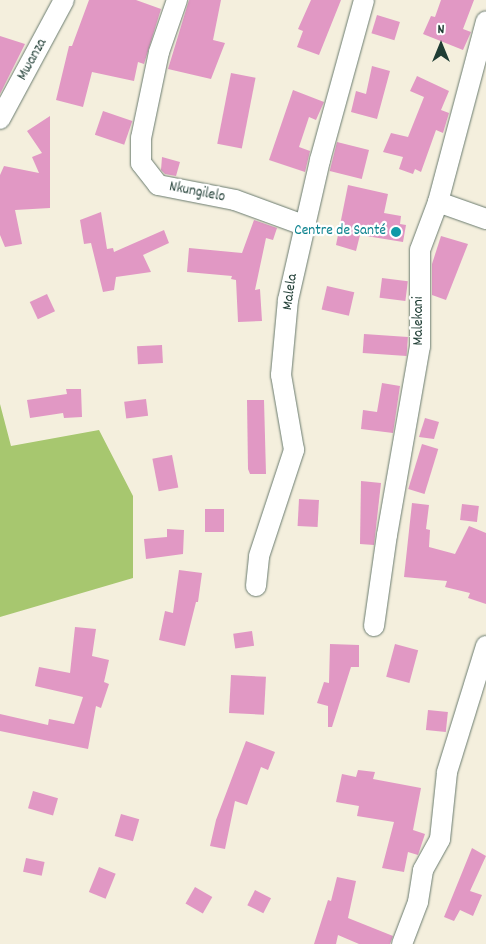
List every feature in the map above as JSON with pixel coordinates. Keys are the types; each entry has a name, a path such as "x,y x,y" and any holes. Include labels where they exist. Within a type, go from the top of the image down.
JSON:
{"street":[{"name":"Mwanza","path":"0,118 64,0"},
{"name":"Nkungilelo","path":"177,0 159,52 141,138 141,163 158,185 235,200 306,226"},
{"name":"Malela","path":"256,586 259,556 294,450 281,375 288,300 320,160 364,0"},
{"name":"Malekani","path":"374,626 387,535 420,346 420,250 438,202 486,21"},
{"path":"438,202 486,219"},
{"path":"402,944 418,902 423,870 440,839 447,772 486,646"}],"green space":[{"path":"0,404 11,446 99,430 133,496 133,578 0,617"}],"building":[{"path":"89,0 136,0 161,9 144,64 138,62 134,81 92,72 83,107 56,100 69,46 72,46"},
{"path":"189,0 221,0 213,40 225,43 211,79 168,69"},
{"path":"311,0 341,0 319,55 297,47 303,31 298,29"},
{"path":"441,0 474,0 463,29 471,32 463,50 423,34 431,16 435,17"},
{"path":"377,15 400,22 394,40 371,33"},
{"path":"0,36 25,44 0,94"},
{"path":"372,66 390,71 377,119 351,112 356,91 366,94"},
{"path":"231,73 256,78 242,148 217,144"},
{"path":"417,76 449,91 441,110 449,113 443,133 436,130 421,172 415,169 413,174 399,169 403,157 383,152 391,133 408,137 424,97 410,91"},
{"path":"293,90 324,102 316,120 309,117 299,147 310,151 305,172 269,160"},
{"path":"103,111 132,121 124,145 95,135"},
{"path":"50,116 50,208 15,210 22,244 5,247 0,235 0,175 4,166 39,173 32,157 42,153 27,131"},
{"path":"337,142 369,150 362,179 330,171"},
{"path":"162,157 180,162 176,176 165,174 161,170"},
{"path":"348,185 388,194 384,213 401,216 400,224 406,225 403,242 360,235 356,251 336,245"},
{"path":"101,212 107,249 113,248 114,252 164,230 169,243 143,255 151,272 116,277 114,290 103,292 91,243 84,244 80,220"},
{"path":"254,220 277,228 273,240 266,238 255,290 260,289 262,321 238,322 236,280 231,279 232,276 187,272 189,248 242,253"},
{"path":"441,236 468,244 446,300 432,295 432,264"},
{"path":"382,278 408,281 405,301 380,298"},
{"path":"327,286 354,292 349,316 322,309"},
{"path":"47,294 55,311 38,319 30,302"},
{"path":"364,334 408,337 407,356 363,353"},
{"path":"162,345 163,363 138,364 137,346"},
{"path":"382,383 400,386 393,433 361,429 363,410 377,412"},
{"path":"66,389 81,389 82,417 64,418 63,413 30,418 27,400 67,394"},
{"path":"146,399 148,416 126,419 124,402"},
{"path":"247,400 264,400 266,474 250,474 248,469"},
{"path":"425,418 439,422 434,439 419,437"},
{"path":"422,444 438,449 425,494 408,489"},
{"path":"172,455 178,487 159,491 152,459"},
{"path":"361,481 381,483 374,545 360,544"},
{"path":"299,499 319,500 318,527 298,526"},
{"path":"412,503 429,505 426,529 430,530 429,547 455,554 469,526 486,533 486,604 468,598 470,593 445,587 447,581 404,577"},
{"path":"462,504 479,506 477,522 460,520"},
{"path":"205,509 224,509 224,532 205,532"},
{"path":"167,529 184,530 183,554 146,559 144,539 167,537"},
{"path":"179,570 202,573 198,602 196,602 185,646 159,640 165,611 173,613"},
{"path":"75,627 96,629 92,656 109,660 104,682 109,684 101,708 96,706 88,749 0,731 0,714 48,725 49,719 74,724 83,697 35,686 39,667 70,673"},
{"path":"252,631 254,646 235,648 233,634"},
{"path":"330,644 359,645 359,667 351,667 332,727 328,727 328,706 317,703 324,682 329,683"},
{"path":"395,644 418,650 409,683 386,677"},
{"path":"231,675 266,677 264,715 229,713"},
{"path":"428,710 448,712 446,732 426,730"},
{"path":"246,741 275,752 268,770 261,767 247,805 235,801 225,849 210,846 216,820"},
{"path":"358,770 375,772 373,779 421,788 413,830 425,834 418,855 408,852 404,872 382,868 394,822 357,816 359,806 336,802 342,774 356,777"},
{"path":"33,791 58,798 53,815 28,808"},
{"path":"121,814 139,819 133,841 115,836"},
{"path":"472,848 486,856 470,891 482,895 473,916 460,910 454,921 444,917"},
{"path":"26,858 45,862 42,876 23,872"},
{"path":"99,867 116,874 106,899 89,892"},
{"path":"337,877 356,881 348,918 393,936 390,944 359,944 338,935 336,944 314,944 328,900 331,901"},
{"path":"195,887 212,897 203,913 186,903"},
{"path":"255,890 271,898 263,913 247,905"}],"place":[{"name":"Centre de Santé","path":"396,232"}]}
